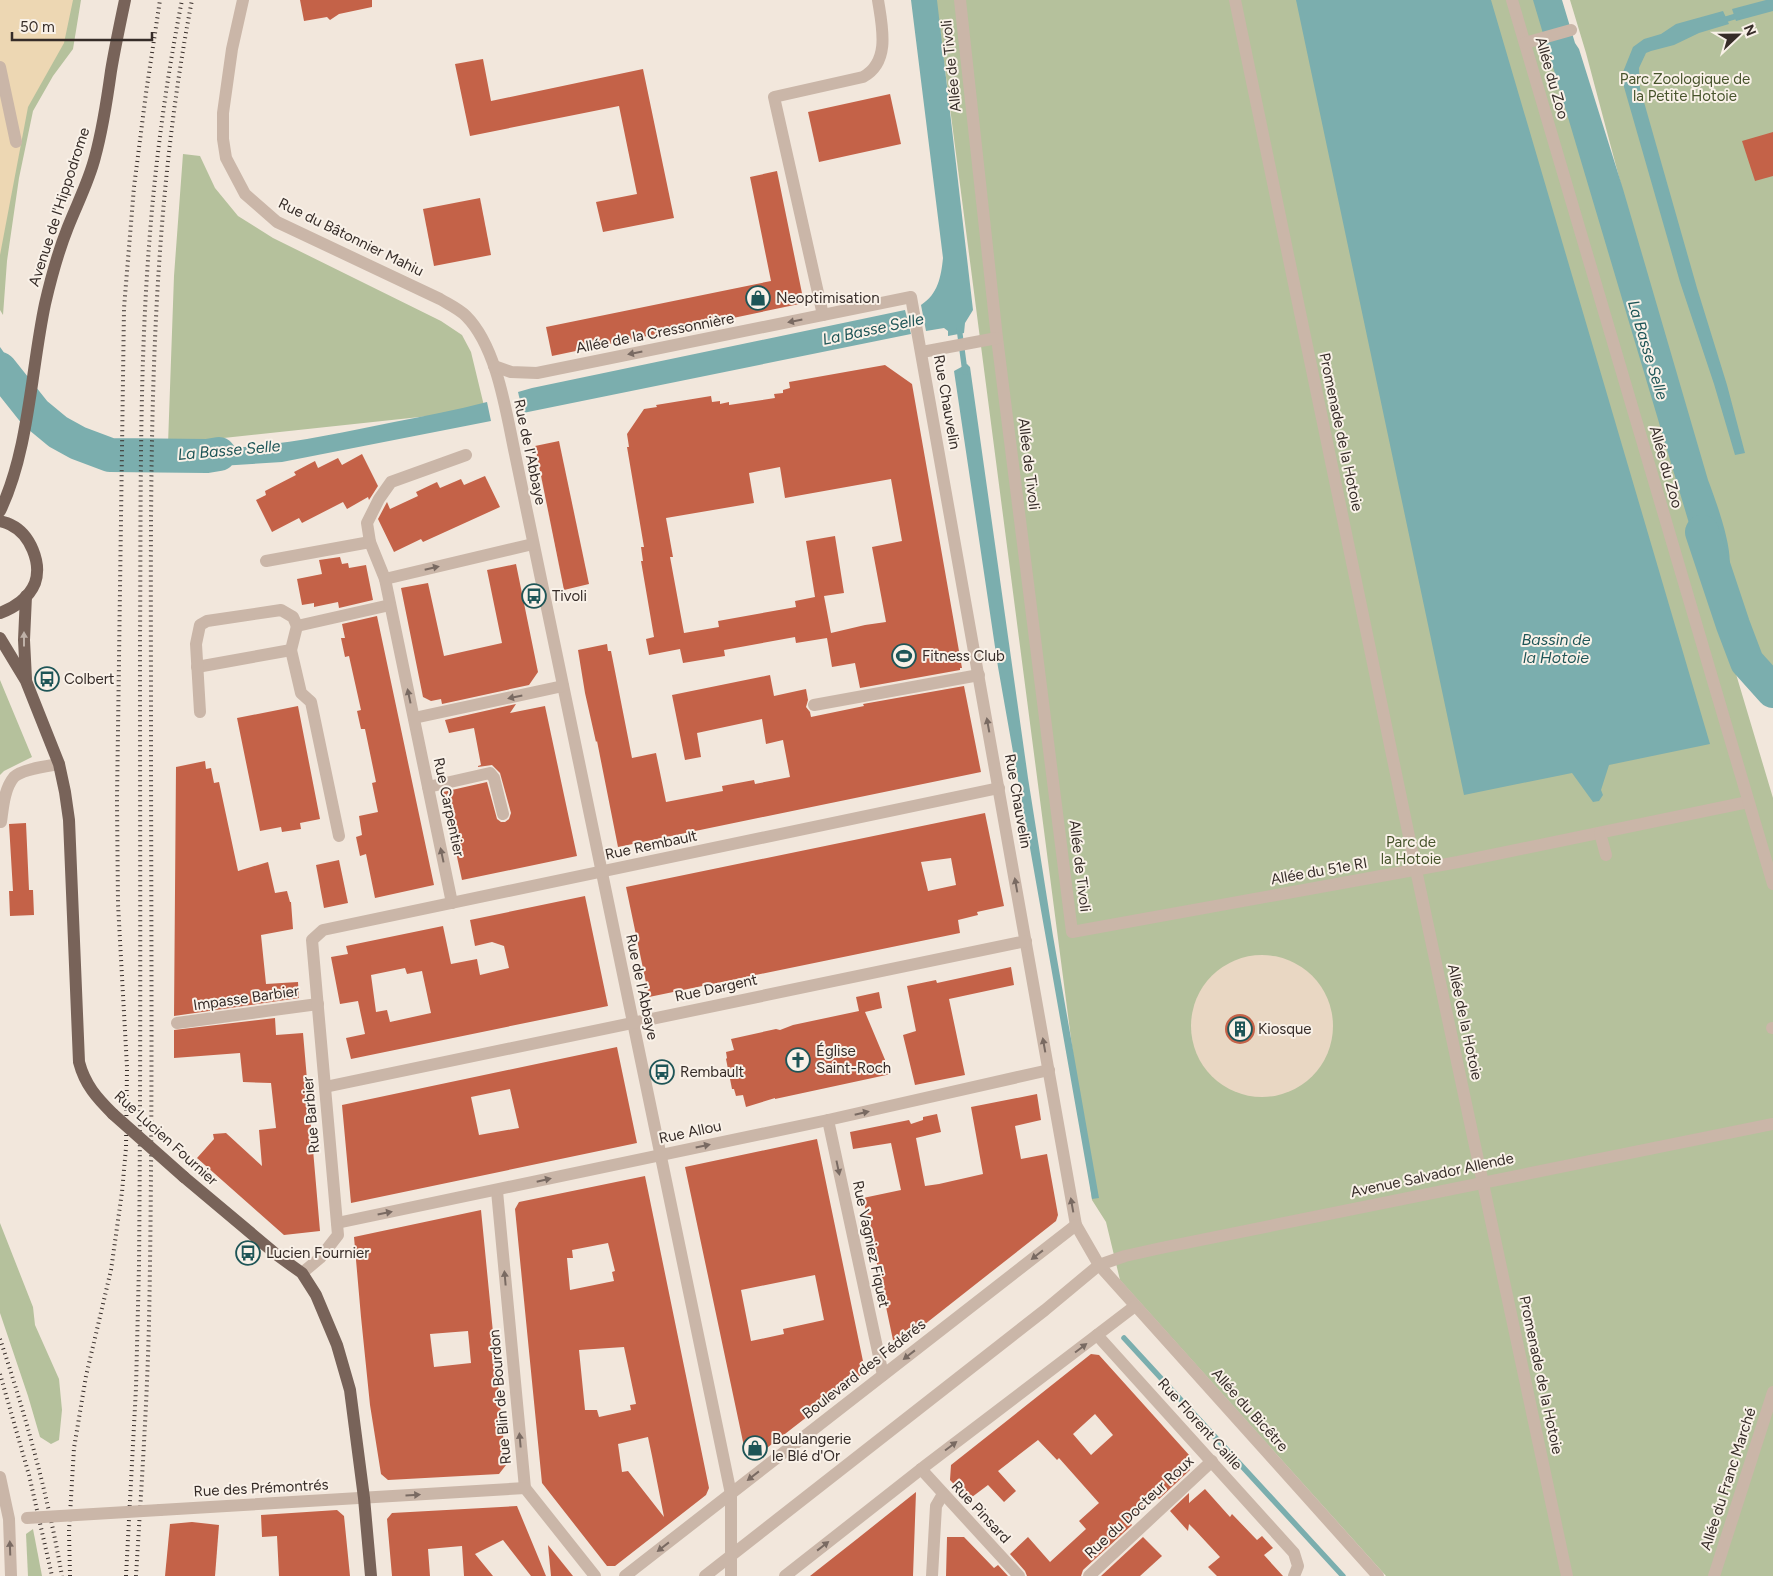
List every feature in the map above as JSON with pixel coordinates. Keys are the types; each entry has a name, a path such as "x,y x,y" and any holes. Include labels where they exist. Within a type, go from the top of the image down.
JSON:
{"main road":[{"name":"Avenue de l'Hippodrome","path":"0,511 9,493 23,438 45,303 67,230 95,159 99,143 125,0"},
{"path":"0,521 12,525 23,534 36,559 37,570 34,584 26,596 14,607 0,613"},
{"name":"Rue Lucien Fournier","path":"26,596 24,640 26,681"},
{"name":"Rue Lucien Fournier","path":"0,638 26,681 59,764 69,820 79,1062 87,1085 113,1114 184,1177 277,1255 302,1273 316,1295 337,1345 350,1390 364,1498 371,1576"}],"street":[{"name":"Rue du Bâtonnier Mahiu","path":"243,0 232,49 224,104 223,139 226,158 245,194 277,222 440,299 465,315 479,332 494,366"},
{"path":"823,315 774,97 864,77 872,72 877,66 883,38 878,0"},
{"name":"Allée de Tivoli","path":"960,0 997,338 1072,932"},
{"name":"Promenade de la Hotoie","path":"1235,0 1416,870"},
{"name":"Allée du Zoo","path":"1512,0 1773,884"},
{"path":"1525,44 1571,30"},
{"path":"0,67 16,142"},
{"name":"Allée de la Cressonnière","path":"494,366 511,372 537,373 911,297"},
{"name":"Rue Chauvelin","path":"911,297 1076,1225 1099,1265"},
{"path":"922,352 997,338"},
{"name":"Rue de l'Abbaye","path":"494,366 502,394 732,1494 731,1576"},
{"path":"266,561 370,542 367,523 379,499 391,482 466,455"},
{"name":"Rue Carpentier","path":"370,542 385,579 452,903"},
{"path":"385,579 533,544"},
{"path":"297,626 390,605"},
{"path":"200,712 196,644 200,625 207,621 281,610 293,617 297,626 291,650 301,693 311,702 339,836"},
{"path":"197,667 291,650"},
{"path":"814,705 979,675"},
{"path":"414,718 563,686"},
{"path":"1,822 5,794 15,776 37,767 59,764"},
{"path":"428,787 490,773 494,778 503,814"},
{"name":"Rue Rembault","path":"312,940 323,930 999,788"},
{"name":"Allée du 51e RI","path":"1072,932 1416,870 1748,802"},
{"path":"1600,832 1606,855"},
{"name":"Allée de la Hotoie","path":"1416,870 1482,1182"},
{"name":"Rue Barbier","path":"302,1273 320,1258 338,1235 312,940"},
{"name":"Rue Dargent","path":"325,1087 1026,941"},
{"name":"Impasse Barbier","path":"178,1023 318,1004"},
{"name":"Rue Allou","path":"337,1223 497,1191 660,1154 828,1120 1048,1070"},
{"name":"Rue Vagniez Fiquet","path":"828,1120 883,1375"},
{"name":"Avenue Salvador Allende","path":"1099,1265 1152,1249 1773,1124"},
{"name":"Promenade de la Hotoie","path":"1482,1182 1567,1576"},
{"name":"Rue Blin de Bourdon","path":"497,1191 525,1488"},
{"name":"Boulevard des Fédérés","path":"625,1576 1076,1225"},
{"path":"706,1576 1050,1306 1099,1265"},
{"name":"Allée du Bicêtre","path":"1099,1265 1378,1576"},
{"path":"784,1576 1135,1306"},
{"name":"Rue Florent Caille","path":"1097,1335 1294,1553 1298,1566 1294,1576"},
{"name":"Allée du Franc Marché","path":"1714,1576 1773,1392"},
{"name":"Rue du Docteur Roux","path":"1089,1576 1212,1462"},
{"name":"Rue Pinsard","path":"921,1469 1019,1576"},
{"path":"0,1477 11,1576"},
{"path":"525,1488 595,1576"},
{"name":"Rue des Prémontrés","path":"4,1520 525,1488"},
{"path":"932,1576 936,1506 943,1494"}],"green space":[{"path":"0,0 81,0 73,49 53,76 33,111 19,178 7,261 3,315 0,310"},
{"name":"Parc de la Hotoie","path":"936,0 1535,0 1773,798 1773,1576 1386,1576 1120,1280 1106,1222 1092,1200"},
{"name":"Parc Zoologique de la Petite Hotoie","path":"1570,0 1773,0 1773,678 1750,645 1665,350 1586,53"},
{"path":"183,154 200,156 215,188 238,216 273,238 441,321 462,335 471,352 485,410 168,444 174,276"},
{"path":"0,680 32,757 4,771 0,775"},
{"path":"0,1223 33,1307 35,1325 59,1379 62,1410 59,1440 51,1444 40,1437 0,1313"},
{"path":"33,1529 42,1576 28,1576 26,1534"}],"sand":[{"path":"0,0 73,0 64,43 28,107 0,255"}],"shaded area":[{"path":"1262,955 1276,956 1289,960 1313,975 1328,999 1332,1012 1332,1040 1328,1053 1313,1077 1289,1092 1276,1096 1262,1097 1248,1096 1235,1092 1211,1077 1196,1053 1192,1040 1191,1026 1192,1012 1196,999 1211,975 1235,960 1248,956"}],"water":[{"path":"911,0 937,0 973,310 965,323 964,333 948,336 948,331 944,328 926,331 921,305 927,301 938,284 943,258"},
{"name":"Bassin de la Hotoie","path":"1296,0 1491,0 1710,744 1609,765 1601,790 1603,795 1599,801 1593,802 1572,773 1464,795"},
{"path":"1533,0 1562,0 1575,43 1579,49 1623,189 1708,480 1724,526 1730,564 1728,572 1705,577"},
{"path":"1766,0 1773,0 1773,11 1736,21 1732,9"},
{"path":"1723,11 1729,24 1699,33 1674,45 1646,53 1639,68 1640,88 1697,288 1727,385 1745,453 1735,455 1680,282 1624,87 1623,72 1633,47 1644,39 1661,34 1676,24"},
{"path":"905,310 911,334 523,413 518,392 532,388"},
{"path":"0,347 43,407 41,430 0,386"},
{"path":"967,364 970,367 1028,778 1053,936 1099,1198 1092,1199 998,667 954,371"},
{"path":"487,402 491,421 282,462 172,469 172,448 200,449 256,446 312,438 441,413"},
{"path":"1729,579 1733,580 1749,637 1762,662 1773,673 1773,707 1751,683 1742,668 1708,588"}],"building":[{"path":"300,0 372,0 372,7 339,14 330,20 327,17 304,21"},
{"path":"483,59 491,101 643,69 674,218 603,232 596,202 637,194 619,106 470,136 455,64"},
{"path":"890,94 901,144 819,162 808,112"},
{"path":"1773,132 1773,176 1755,181 1742,141"},
{"path":"777,171 804,303 552,356 546,327 771,281 750,177"},
{"path":"480,198 491,255 434,266 423,209"},
{"path":"885,365 912,384 962,668 960,670 860,688 855,663 832,667 827,638 796,643 795,637 724,650 725,656 683,663 680,649 649,655 646,639 654,637 641,561 643,561 641,547 644,547 627,447 629,447 627,434 644,409 657,407 656,405 711,396 712,402 720,401 720,404 729,402 729,405 775,398 774,394 783,393 783,390 790,388 789,382","holes":["780,467 785,498 891,479 902,541 872,547 886,622 831,633 824,596 844,593 835,536 806,541 815,597 795,601 796,607 718,621 719,627 684,633 670,557 673,557 666,518 754,503 749,473"]},
{"path":"559,441 589,584 564,590 535,446"},
{"path":"362,454 378,486 369,500 368,497 347,509 343,502 302,523 299,518 272,532 256,500 266,495 265,491 296,475 294,472 315,461 318,468 338,458 342,465"},
{"path":"485,476 500,507 423,542 421,539 394,552 378,519 387,502 390,509 418,496 416,492 437,482 440,488 461,479 464,485"},
{"path":"340,557 342,564 348,563 349,568 366,565 373,600 339,608 338,602 314,607 314,603 302,605 297,579 322,574 319,560"},
{"path":"516,564 538,672 529,685 442,704 441,699 431,701 423,697 401,588 428,583 444,656 502,643 487,570"},
{"path":"377,616 434,885 375,898 366,854 360,856 356,837 362,835 359,816 378,812 372,783 376,782 365,729 361,729 357,711 361,710 349,656 345,657 341,638 345,638 342,624"},
{"path":"607,644 608,651 611,651 632,758 656,753 666,802 723,791 722,786 754,780 755,784 790,777 783,740 766,744 762,719 697,733 701,757 685,760 672,695 770,675 774,696 806,689 808,700 806,707 811,717 864,706 863,704 964,686 981,772 618,847 597,741 585,693 578,650"},
{"path":"516,704 510,713 545,706 577,856 462,880 443,792 487,782 497,819 505,822 509,819 511,813 500,773 492,765 478,767 481,765 474,728 449,733 445,720"},
{"path":"298,706 320,819 300,823 301,829 282,832 281,827 260,831 237,718"},
{"path":"205,761 206,769 211,768 214,783 219,782 238,871 268,862 275,893 287,891 291,902 293,929 261,935 266,984 298,982 299,998 174,1016 176,767"},
{"path":"985,813 1004,906 977,912 978,915 958,920 960,933 649,997 626,887","holes":["951,858 956,885 928,891 921,862"]},
{"path":"26,823 29,890 33,890 34,915 10,916 9,891 13,891 9,824"},
{"path":"339,860 348,903 324,908 316,865"},
{"path":"585,896 608,1006 351,1059 346,1038 365,1034 358,1001 340,1004 331,957 348,954 346,946 443,926 451,964 477,959 480,975 509,968 504,946 492,942 475,946 470,920","holes":["405,968 407,974 422,971 431,1013 390,1022 387,1010 376,1012 371,975"]},
{"path":"1011,967 1014,985 949,999 965,1075 915,1085 903,1035 916,1031 907,986 936,980 937,983"},
{"name":"Église Saint-Roch","path":"879,992 882,1008 865,1012 891,1074 775,1098 746,1107 743,1095 736,1096 734,1089 732,1089 726,1059 726,1052 734,1050 731,1039 776,1029 780,1030 793,1025 859,1011 856,997"},
{"name":"Kiosque","path":"1240,1014 1251,1018 1255,1029 1251,1040 1240,1044 1229,1040 1225,1029 1229,1018"},
{"path":"275,1018 276,1035 303,1033 320,1231 284,1235 197,1158 214,1139 213,1134 226,1133 262,1166 259,1130 276,1128 271,1083 243,1082 240,1053 174,1058 174,1030"},
{"path":"617,1047 637,1143 351,1203 342,1105","holes":["510,1089 519,1128 479,1135 471,1097"]},
{"path":"1037,1094 1041,1120 1015,1126 1021,1159 1047,1154 1058,1215 1056,1221 901,1343 893,1340 863,1198 901,1190 891,1143 853,1149 850,1132 909,1120 911,1124 923,1120 923,1117 937,1114 941,1132 916,1138 925,1186 939,1184 983,1174 971,1107"},
{"path":"817,1139 864,1366 861,1375 754,1458 746,1456 685,1167","holes":["815,1275 824,1320 783,1329 784,1334 751,1341 741,1290"]},
{"path":"645,1176 709,1488 706,1495 615,1566 607,1566 542,1483 515,1209 519,1202","holes":["608,1243 615,1271 612,1272 614,1281 570,1290 567,1258 573,1258 572,1250","624,1347 636,1404 630,1405 631,1410 599,1417 597,1410 585,1410 579,1350","648,1437 664,1517 628,1471 622,1472 618,1444"]},
{"path":"481,1210 506,1465 499,1474 388,1480 381,1474 370,1405 354,1237","holes":["468,1331 471,1363 434,1367 430,1334"]},
{"path":"1091,1354 1099,1355 1190,1456 1190,1470 1159,1499 1156,1496 1129,1521 1132,1525 1083,1570 1081,1576 1027,1576 1010,1554 1028,1537 1050,1562 1086,1529 1079,1521 1099,1503 1059,1458 1057,1460 1038,1440 998,1471 1016,1491 1004,1502 988,1485 972,1497 967,1498 950,1480 951,1465","holes":["1095,1414 1113,1435 1091,1455 1073,1434"]},
{"path":"1205,1489 1230,1517 1232,1514 1257,1540 1262,1536 1273,1548 1264,1555 1283,1576 1217,1576 1208,1567 1220,1557 1189,1524 1188,1531 1170,1511 1189,1493 1189,1503"},
{"path":"916,1492 913,1576 810,1576 857,1539"},
{"path":"517,1506 546,1576 531,1576 503,1540 475,1554 493,1576 464,1576 462,1546 428,1549 430,1576 392,1576 387,1519 392,1513"},
{"path":"337,1510 344,1516 350,1576 279,1576 277,1536 262,1537 261,1515"},
{"path":"192,1522 219,1525 215,1576 165,1576 170,1524"},
{"path":"947,1537 964,1537 994,1568 998,1565 1008,1576 946,1576"},
{"path":"1143,1537 1162,1556 1140,1576 1101,1576"},
{"path":"548,1545 573,1576 551,1576"}],"waterway":[{"path":"1720,21 1740,15"},
{"path":"959,327 965,372"},
{"name":"La Basse Selle","path":"0,369 35,413 58,432 78,443 110,455 207,456 219,454"},
{"name":"La Basse Selle","path":"1702,532 1747,662 1773,691"},
{"path":"1124,1338 1343,1576"}],"railway":[{"path":"70,1576 69,1531 74,1448 86,1376 111,1270 126,1148 127,1067 118,904 117,800 124,308 134,187 160,0"},
{"path":"126,1576 136,1388 139,1266 142,394 146,295 154,184 166,92 182,0"},
{"path":"136,1576 149,1322 152,1021 151,539 154,358 166,179 177,89 192,0"},
{"path":"0,1339 36,1456 62,1576"},
{"path":"0,1374 29,1475 52,1576"}],"place":[{"name":"Neoptimisation","path":"758,298"},
{"name":"Tivoli","path":"534,596"},
{"name":"Fitness Club","path":"904,656"},
{"name":"Colbert","path":"47,679"},
{"name":"Kiosque","path":"1240,1029"},
{"name":"Église Saint-Roch","path":"798,1060"},
{"name":"Rembault","path":"662,1072"},
{"name":"Lucien Fournier","path":"248,1253"},
{"name":"Boulangerie le Blé d'Or","path":"755,1448"}]}
